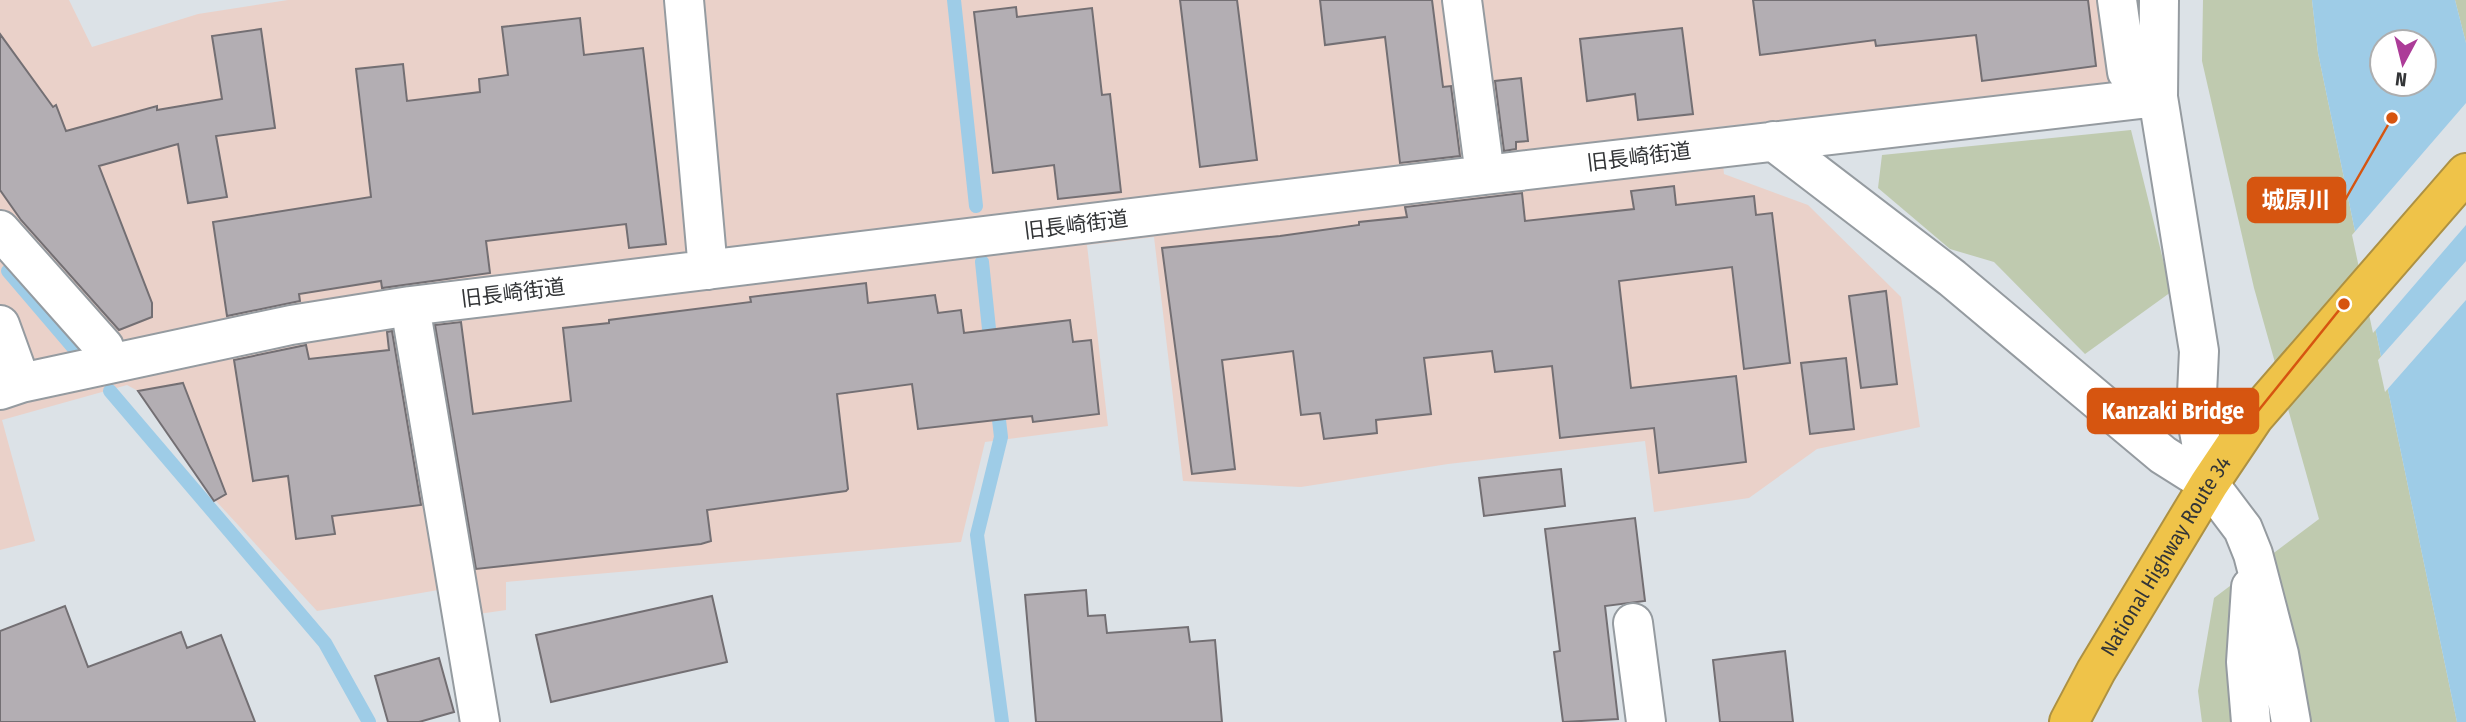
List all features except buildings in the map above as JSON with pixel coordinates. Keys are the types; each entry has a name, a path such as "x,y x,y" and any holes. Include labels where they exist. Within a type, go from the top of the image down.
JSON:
{"highway":[{"name":"National Highway Route 34","path":"2068,722 2209,484 2254,417 2466,173"}],"street":[{"path":"684,0 708,270"},
{"path":"1462,0 1485,175"},
{"path":"2117,0 2127,72 2158,97"},
{"path":"2159,0 2158,97 2199,351 2196,415 2209,484"},
{"name":"旧長崎街道","path":"11,386 291,325 410,306 1485,175 2158,97"},
{"path":"1773,141 1952,278 2163,455 2209,484 2243,529 2253,554 2279,654 2291,722"},
{"path":"0,230 104,347 109,364"},
{"path":"410,306 480,722"},
{"path":"0,325 11,386"},
{"path":"2252,722 2246,662 2253,554"},
{"path":"1633,623 1646,722"}],"shaded area":[{"path":"0,0 69,0 92,47 198,14 288,0 2098,0 2109,82 1719,127 1724,174 1808,205 1901,297 1920,427 1817,449 1749,498 1654,512 1645,441 1448,464 1301,487 1183,481 1154,237 1087,245 1108,426 985,442 961,542 506,582 506,610 451,618 444,589 317,611 205,489 138,391 127,385 2,420 35,541 0,550"}],"green space":[{"path":"2203,0 2312,0 2318,53 2457,722 2202,722 2198,691 2214,598 2319,519 2254,288 2202,61"},
{"path":"2455,0 2466,0 2466,43"},
{"path":"2131,130 2171,292 2085,354 1994,262 1950,249 1878,188 1882,155"}],"water":[{"path":"2312,0 2455,0 2466,43 2466,722 2457,722 2318,53"}],"pier":[{"path":"2466,103 2466,225 2373,333 2352,235"},
{"path":"2466,261 2466,300 2385,392 2378,360"}],"waterway":[{"path":"954,0 976,206"},
{"path":"982,262 991,348"},
{"path":"8,271 78,353"},
{"path":"110,391 325,643 369,722"},
{"path":"997,403 1001,437 977,535 1002,722"}],"place":[{"name":"城原川","path":"2392,118"},
{"name":"Kanzaki Bridge","path":"2344,304"}]}
